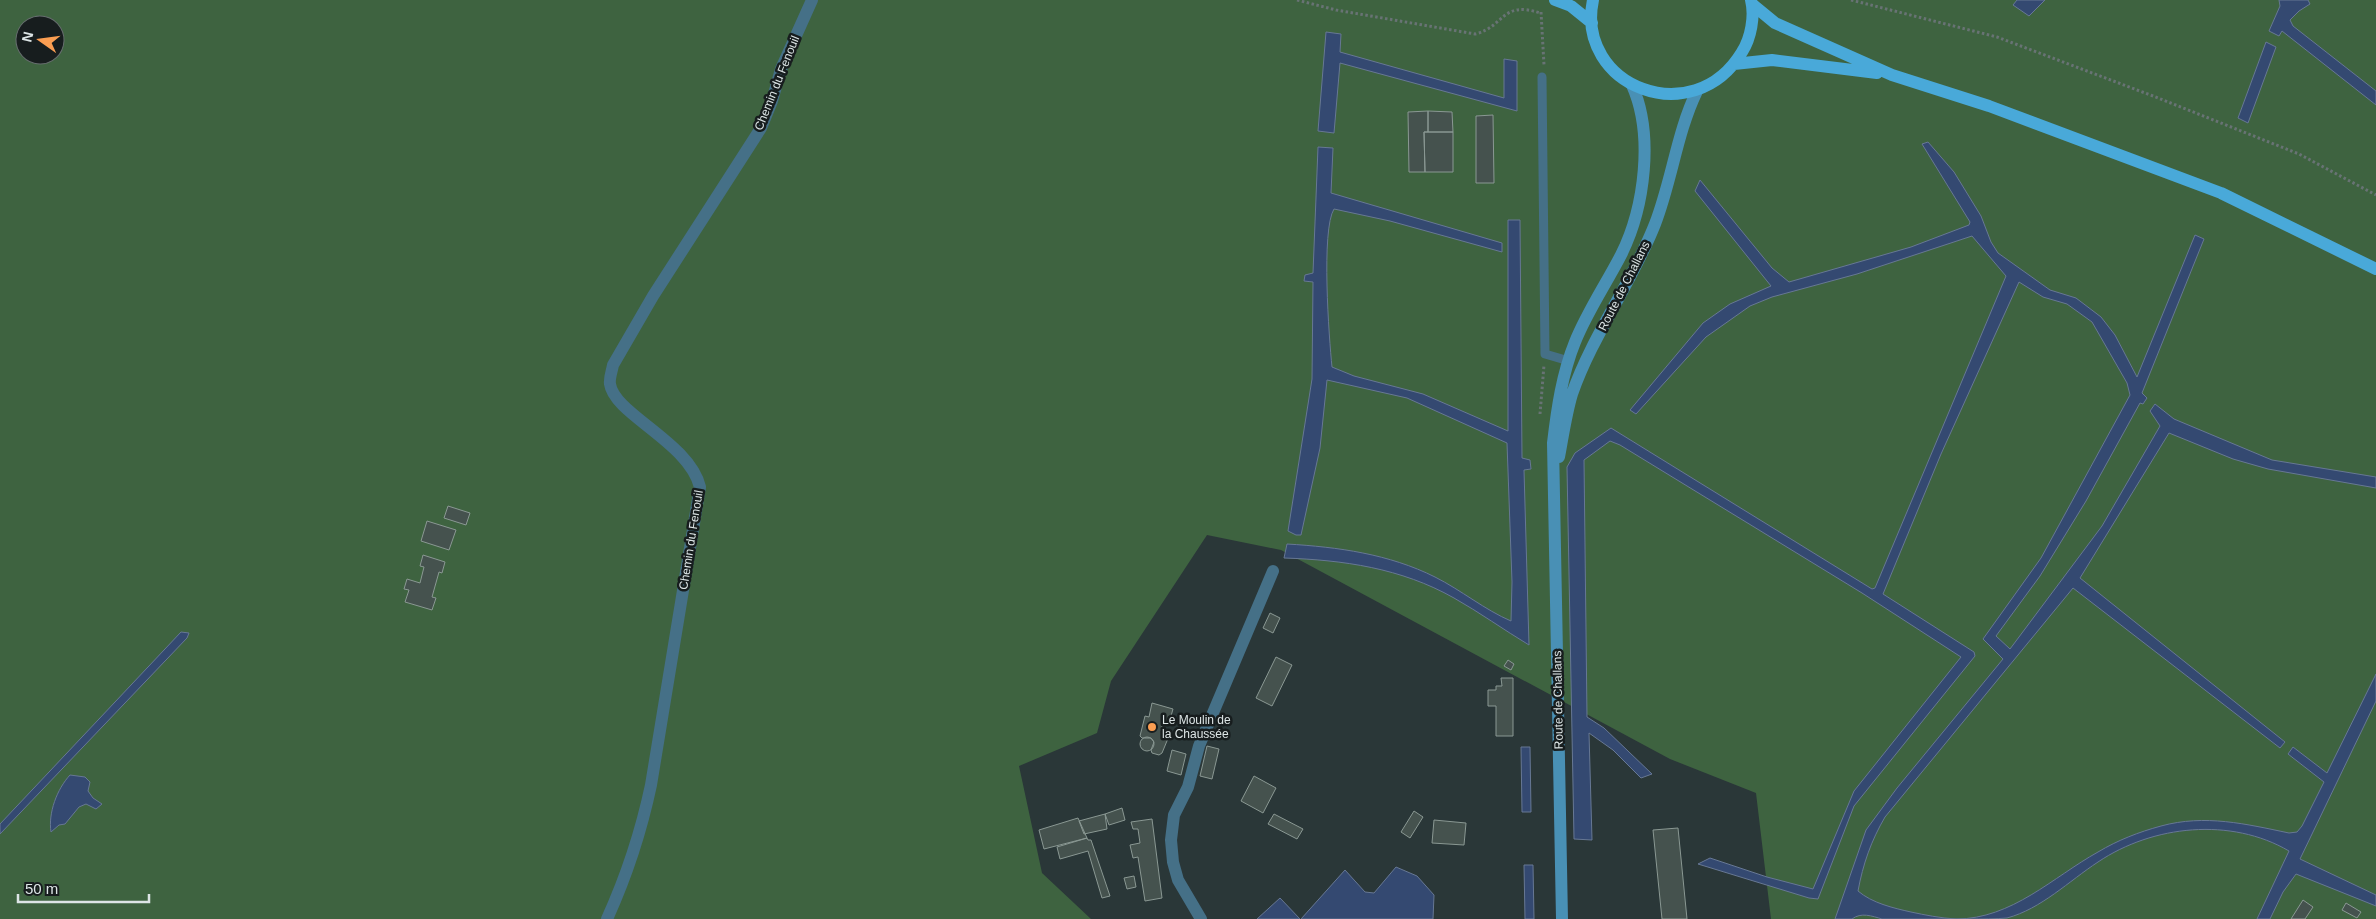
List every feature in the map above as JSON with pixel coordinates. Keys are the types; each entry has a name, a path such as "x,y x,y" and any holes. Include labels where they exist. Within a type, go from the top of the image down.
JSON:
{"main road":[{"path":"1555,0 1571,6 1592,23"},
{"path":"1593,0 1592,23 1596,42 1605,59 1617,73 1632,84 1653,93 1668,94 1697,90 1718,80 1734,64 1748,39 1751,25 1751,2"},
{"path":"1751,2 1775,23 1892,75 1989,106 2221,194 2376,269"},
{"path":"1734,64 1772,60 1892,75"},
{"name":"Route de Challans","path":"1562,919 1553,443 1557,404 1575,342 1622,252 1636,213 1644,167 1645,129 1639,100 1632,84"},
{"name":"Route de Challans","path":"1553,481 1572,394 1603,325 1639,262 1656,222 1677,156 1683,124 1697,90"}],"street":[{"name":"Chemin du Fenouil","path":"607,919 624,882 640,833 652,785 700,487 697,476 685,458 621,402 610,384 610,375 613,365 653,296 761,128 772,101 781,69 812,0"},
{"path":"1201,919 1178,880 1172,862 1171,840 1174,815 1188,787 1199,746 1272,571"}],"lane":[{"path":"1542,77 1545,354 1569,361"}],"path":[{"path":"1296,0 1336,10 1475,34 1493,26 1508,8 1526,8 1536,11 1540,13 1543,22 1542,77"},
{"path":"1851,0 1997,37 2153,96 2298,154 2376,195"}],"green space":[{"path":"0,0 2376,0 2376,919 1771,919 1756,793 1670,759 1281,550 1207,535 1111,681 1097,733 1019,766 1042,873 1091,919 0,919"}],"water":[{"path":"2017,0 2045,0 2029,16 2013,5"},
{"path":"2279,0 2308,0 2310,4 2290,20 2293,26 2376,91 2376,105 2282,31 2279,36 2269,31 2280,6"},
{"path":"1326,32 1341,34 1340,52 1504,98 1504,59 1517,61 1517,111 1340,63 1334,133 1318,131"},
{"path":"2266,42 2276,47 2248,123 2238,118"},
{"path":"1928,142 1954,172 1981,216 1991,242 1998,253 2050,290 2076,298 2101,317 2115,335 2137,377 2195,235 2204,239 2142,393 2147,398 2143,404 2140,403 2086,501 2040,576 1996,636 2010,649 2102,526 2160,426 2150,411 2155,404 2174,419 2272,460 2376,477 2376,488 2268,469 2233,459 2169,433 2080,578 2285,742 2280,748 2073,588 1885,817 1868,853 1858,891 1876,902 1897,909 1956,919 1882,919 1863,915 1852,919 1835,919 1866,830 1897,788 2003,659 1983,639 2041,558 2130,395 2127,383 2092,322 2067,304 2043,297 2019,282 1941,454 1883,594 1974,652 1975,656 1854,806 1818,899 1809,898 1698,864 1710,858 1767,877 1813,889 1854,791 1961,657 1862,593 1620,445 1610,441 1584,460 1587,717 1604,728 1652,774 1641,778 1613,750 1589,733 1592,840 1574,839 1567,467 1575,453 1611,428 1872,589 1875,588 2006,276 1972,236 1857,274 1772,297 1750,306 1706,337 1636,414 1630,410 1703,323 1730,304 1771,286 1695,191 1700,180 1772,268 1789,282 1911,247 1969,225 1970,222 1922,144"},
{"path":"1318,147 1333,148 1331,193 1502,243 1502,252 1390,221 1334,209 1330,221 1327,261 1332,367 1354,376 1423,394 1508,431 1508,220 1520,220 1522,458 1530,460 1531,469 1524,470 1529,645 1454,598 1413,579 1350,564 1284,558 1287,544 1325,547 1381,557 1418,569 1435,577 1511,621 1512,582 1507,443 1407,398 1327,380 1320,448 1301,535 1288,531 1312,379 1313,282 1304,281 1305,275 1313,273"},
{"path":"181,632 189,633 187,638 0,834 0,824"},
{"path":"2376,674 2376,701 2300,859 2376,895 2376,906 2296,874 2283,892 2270,919 2257,919 2289,851 2266,840 2242,833 2218,830 2192,830 2167,833 2143,840 2120,850 2098,862 2043,901 2019,914 2007,918 1956,919 1976,917 2014,904 2106,848 2129,837 2161,826 2177,822 2209,821 2241,824 2289,833 2297,832 2302,826 2324,782 2288,754 2293,747 2327,773"},
{"path":"1521,747 1530,747 1531,812 1522,812"},
{"path":"70,775 85,777 90,782 88,791 93,798 102,804 96,809 86,804 79,807 65,824 59,825 51,832 50,825 54,802 61,787"},
{"path":"1524,865 1533,865 1534,919 1525,919"},
{"path":"1396,867 1417,876 1434,895 1433,919 1301,919 1345,870 1365,892 1374,893"},
{"path":"1280,898 1300,919 1257,919"}],"building":[{"path":"1428,111 1452,112 1453,132 1428,132"},
{"path":"1428,111 1428,132 1424,132 1425,172 1409,172 1408,112"},
{"path":"1493,115 1494,183 1476,183 1476,116"},
{"path":"1424,132 1453,132 1453,172 1425,172"},
{"path":"448,506 470,513 466,525 444,518"},
{"path":"427,521 456,530 449,550 421,541"},
{"path":"423,555 445,562 442,573 439,572 432,597 436,598 432,610 405,602 409,590 404,589 407,579 420,583 424,567 420,566"},
{"path":"1270,613 1280,618 1273,633 1263,628"},
{"path":"1276,657 1292,665 1272,706 1256,698"},
{"path":"1508,660 1514,664 1511,670 1504,666"},
{"path":"1501,678 1513,678 1513,736 1496,736 1496,706 1488,706 1488,690 1496,690 1496,686 1502,686"},
{"name":"Le Moulin de la Chaussée","path":"1152,703 1173,709 1169,723 1163,721 1161,731 1169,736 1162,753 1159,755 1152,753 1151,750 1154,742 1151,738 1142,738 1140,736 1145,716 1149,717"},
{"name":"Le Moulin de la Chaussée","path":"1144,737 1150,737 1154,744 1150,751 1144,751 1140,747 1140,741"},
{"path":"1207,746 1219,749 1212,779 1200,776"},
{"path":"1172,750 1186,754 1181,775 1167,771"},
{"path":"1254,776 1276,788 1263,813 1241,801"},
{"path":"1122,808 1125,820 1109,825 1105,814"},
{"path":"1414,811 1423,817 1410,838 1401,832"},
{"path":"1105,814 1107,829 1084,834 1079,821"},
{"path":"1274,814 1303,829 1297,839 1268,824"},
{"path":"1078,818 1087,838 1044,849 1039,830"},
{"path":"1152,819 1162,898 1145,901 1138,857 1133,858 1130,845 1140,843 1138,829 1133,829 1131,822"},
{"path":"1434,820 1466,823 1464,845 1432,843"},
{"path":"1678,828 1687,919 1662,919 1653,830"},
{"path":"1087,838 1091,840 1110,896 1102,898 1088,851 1060,859 1057,847"},
{"path":"1134,876 1136,887 1127,889 1124,878"},
{"path":"2303,900 2313,907 2305,919 2291,919"},
{"path":"2346,903 2361,912 2357,918 2342,910"}],"place":[{"name":"Le Moulin de la Chaussée","path":"1152,727"}]}
